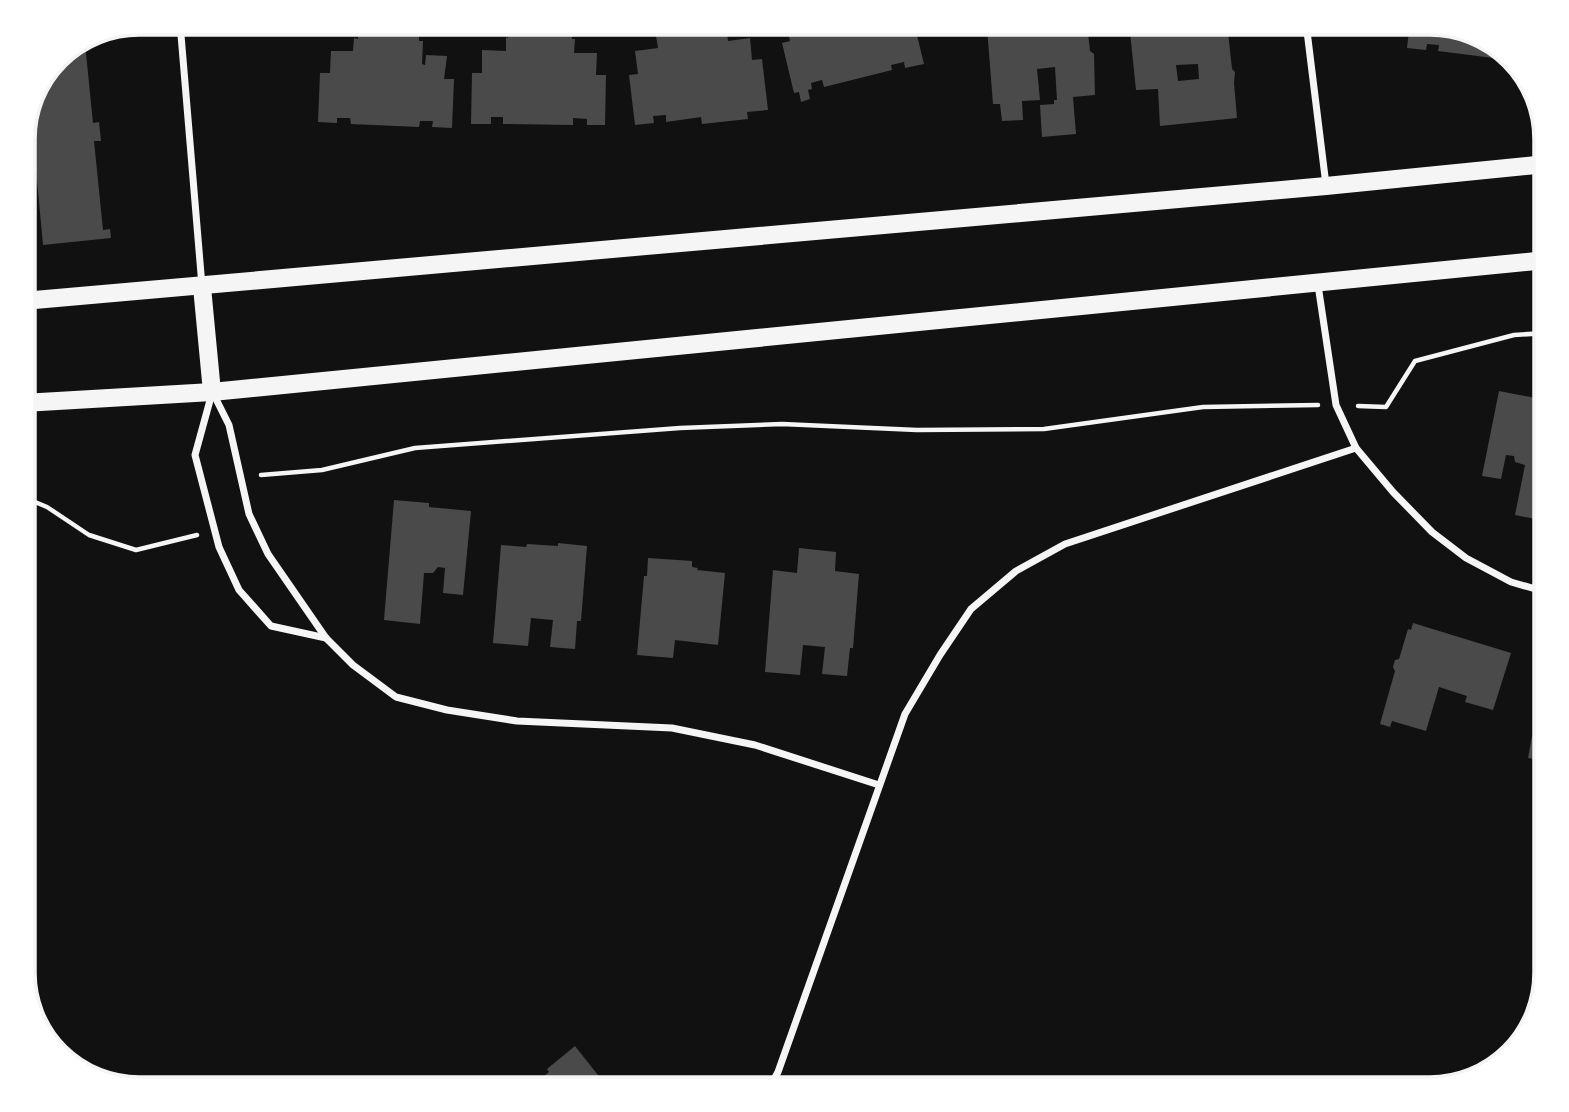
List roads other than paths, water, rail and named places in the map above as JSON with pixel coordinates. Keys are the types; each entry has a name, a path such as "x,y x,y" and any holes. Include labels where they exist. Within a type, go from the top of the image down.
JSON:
{"main road":[{"path":"35,300 1534,165"},
{"path":"35,402 212,392 1534,261"},
{"path":"202,287 212,392"}],"street":[{"path":"181,35 202,287"},
{"path":"1307,35 1326,186"},
{"path":"1317,284 1336,405 1356,448 1393,492 1432,531 1466,558 1511,582 1534,589"},
{"path":"212,392 229,425 249,514 268,554 326,638 353,665 396,697 447,710 517,721 672,728 755,745 879,785"},
{"path":"212,392 195,455 219,548 239,590 271,626 326,638"},
{"path":"775,1077 905,714 971,609 1016,571 1065,544 1356,448"}]}
